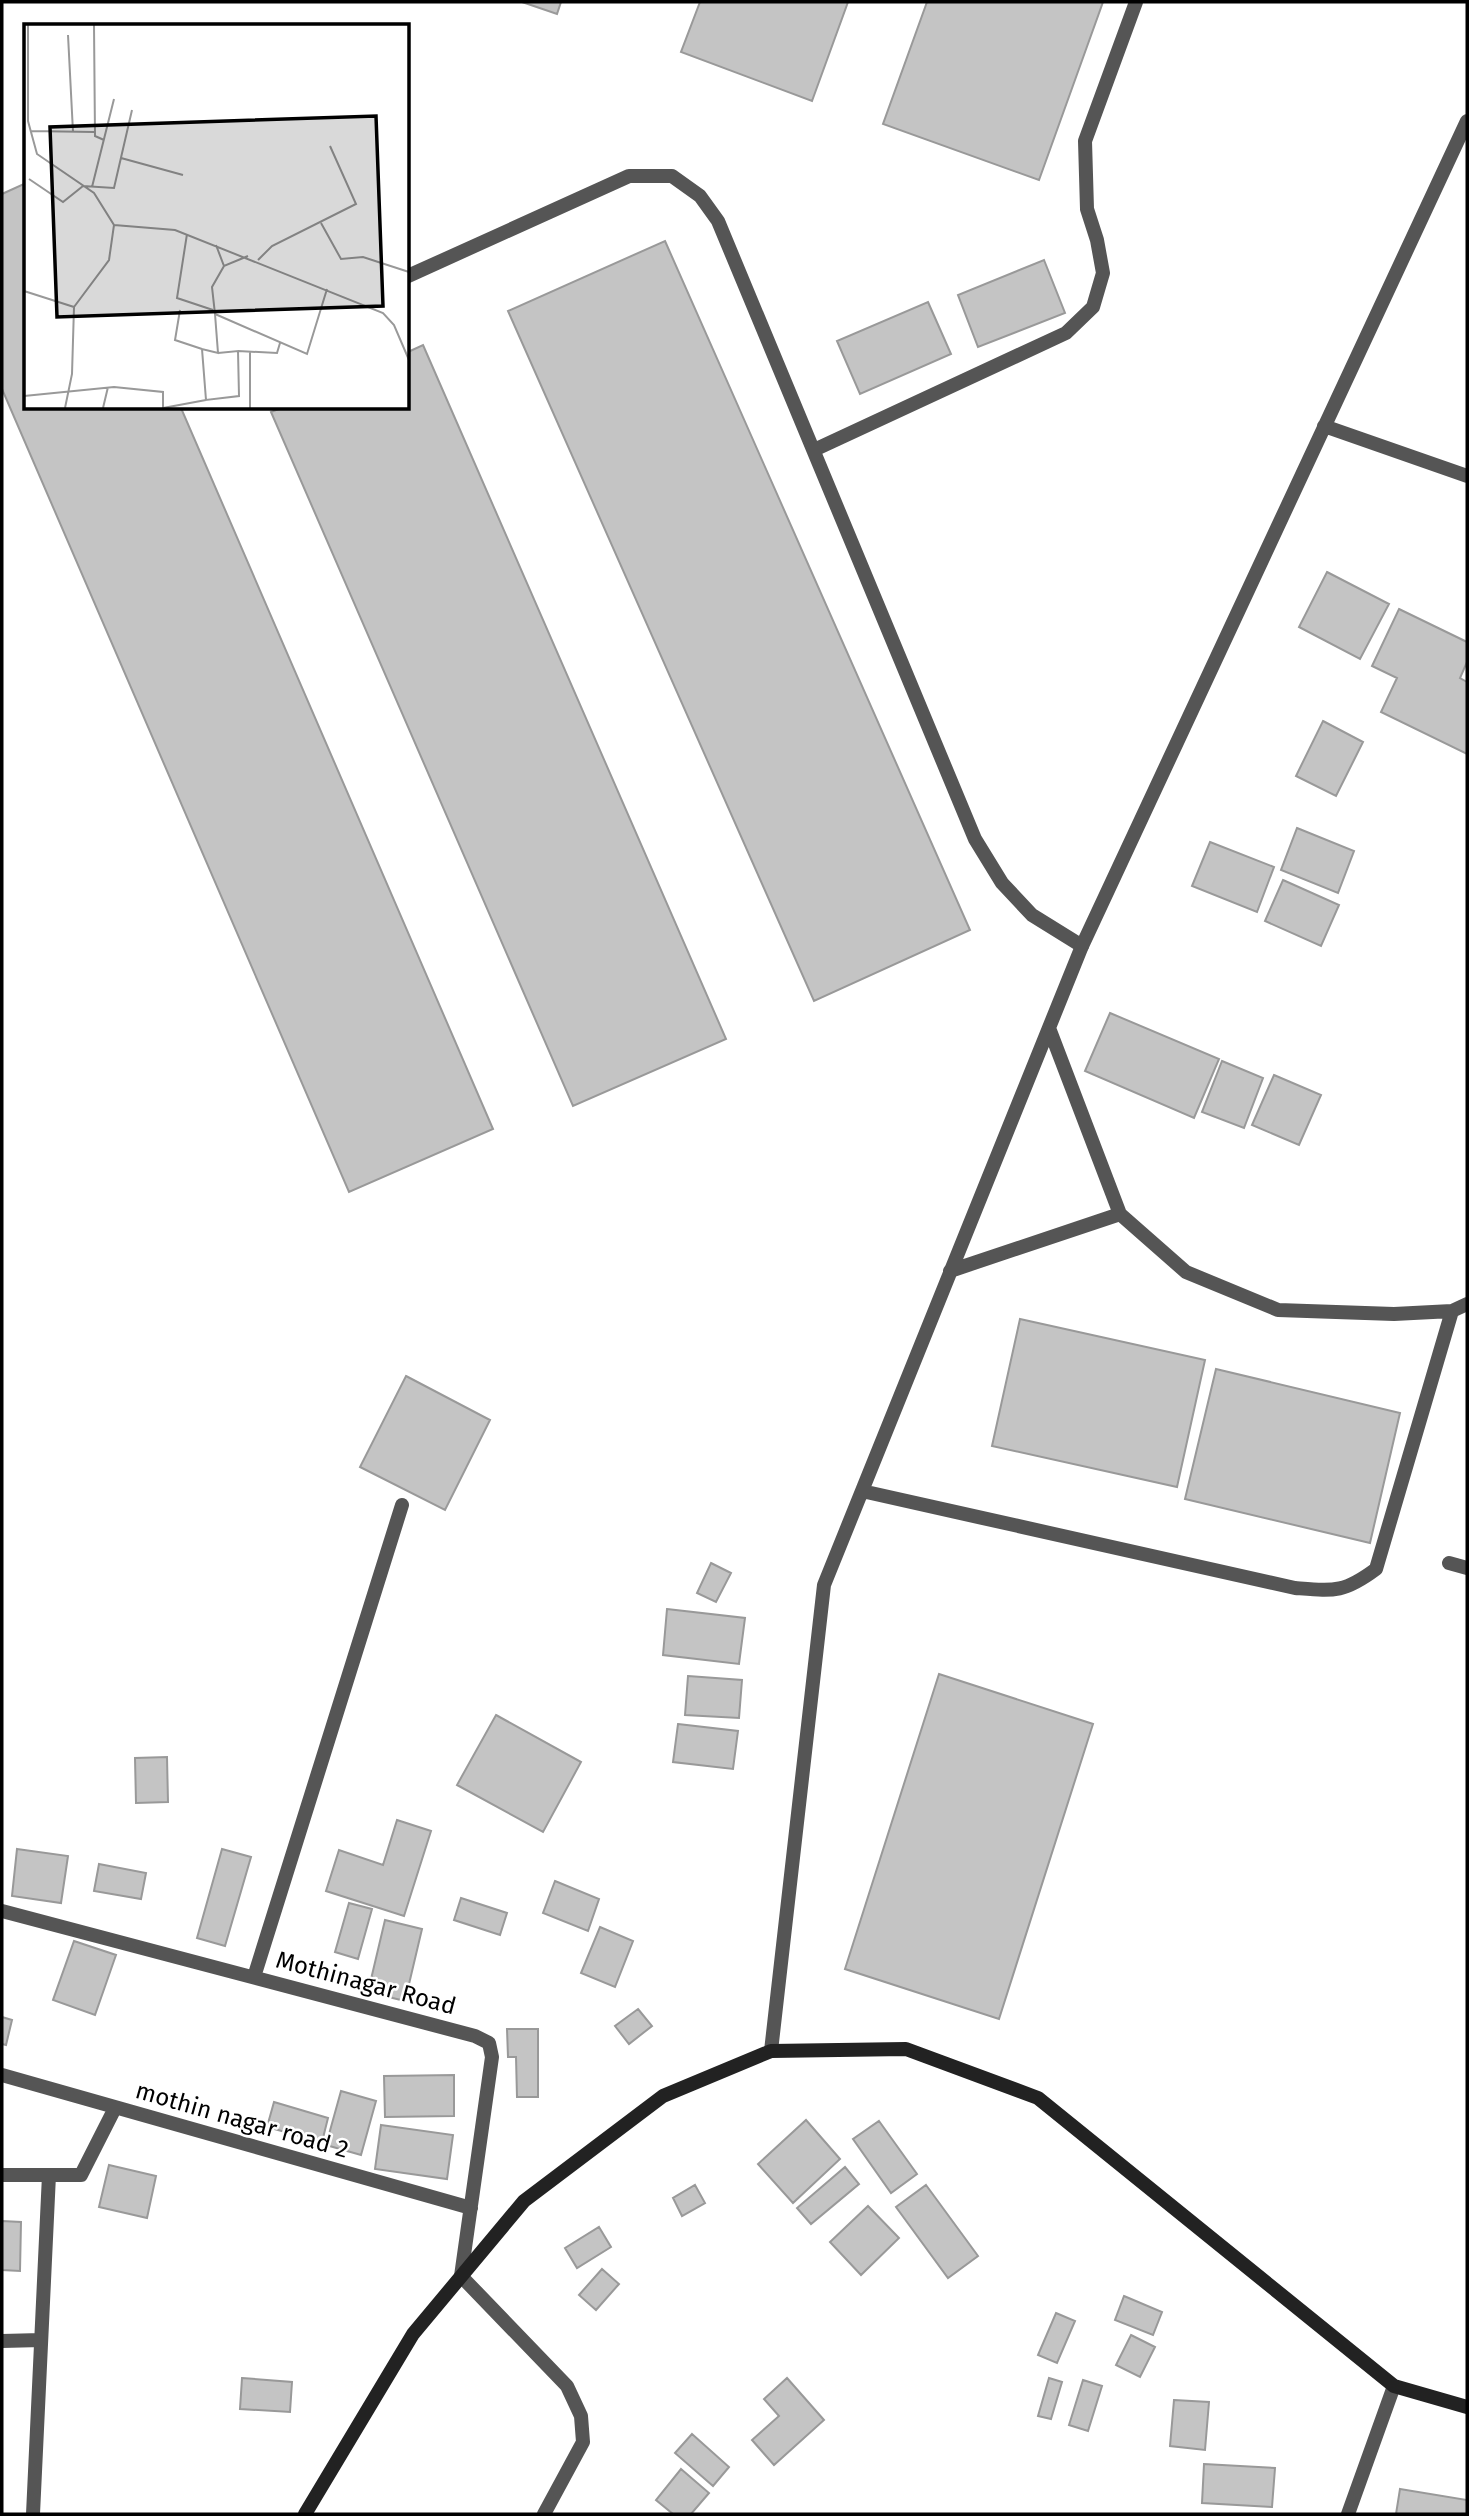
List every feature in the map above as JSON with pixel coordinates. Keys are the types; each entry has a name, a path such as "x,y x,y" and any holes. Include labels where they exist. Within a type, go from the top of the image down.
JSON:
{"main road":[{"path":"305,2514 413,2334 524,2201 663,2096 771,2051 906,2049 1038,2098 1394,2386 1467,2407"}],"street":[{"path":"814,450 1066,333 1093,307 1102,273 1097,240 1087,209 1085,141 1136,2"},
{"path":"771,2051 824,1585 1082,946 1467,121"},
{"path":"410,275 629,176 672,176 700,196 718,221 975,839 1002,883 1032,915 1082,946"},
{"path":"1324,426 1467,475"},
{"path":"1049,1028 1120,1214 1186,1272 1278,1310 1394,1314 1452,1311 1467,1304"},
{"path":"950,1271 1120,1214"},
{"path":"862,1490 1295,1588 1333,1591 1355,1584 1376,1569 1452,1311"},
{"path":"254,1977 402,1505"},
{"path":"1449,1563 1467,1568"},
{"name":"Mothinagar Road","path":"2,1911 475,2036 489,2043 492,2057 461,2276"},
{"name":"mothin nagar road 2","path":"2,2075 471,2208"},
{"path":"2,2175 81,2175 115,2108"},
{"path":"33,2514 48,2175"},
{"path":"461,2276 567,2386 581,2416 583,2442 544,2514"},
{"path":"2,2341 41,2340"},
{"path":"1348,2514 1394,2386"}],"building":[{"path":"522,2 561,2 557,14"},
{"path":"700,2 848,2 812,101 681,52"},
{"path":"927,2 1103,2 1039,180 883,124"},
{"path":"24,184 24,410 182,410 493,1129 349,1192 2,389 2,194"},
{"path":"665,241 970,930 814,1001 508,311"},
{"path":"1044,260 1065,313 978,347 958,295"},
{"path":"928,302 951,354 860,394 837,341"},
{"path":"423,345 726,1039 573,1106 271,412 410,410 410,351"},
{"path":"1327,572 1389,604 1360,659 1299,627"},
{"path":"1399,609 1467,642 1467,662 1460,678 1467,682 1467,754 1381,712 1397,678 1372,666"},
{"path":"1323,721 1363,742 1336,796 1296,776"},
{"path":"1297,828 1354,851 1338,893 1281,870"},
{"path":"1210,842 1274,867 1257,912 1192,886"},
{"path":"1283,880 1339,905 1321,946 1265,921"},
{"path":"1110,1013 1219,1059 1194,1118 1085,1071"},
{"path":"1222,1061 1263,1078 1244,1128 1202,1112"},
{"path":"1274,1075 1321,1095 1299,1145 1252,1125"},
{"path":"1020,1319 1205,1360 1177,1487 992,1446"},
{"path":"1216,1369 1400,1413 1370,1543 1185,1499"},
{"path":"406,1376 490,1420 445,1510 360,1467"},
{"path":"711,1563 731,1573 716,1602 697,1593"},
{"path":"667,1609 745,1618 739,1664 663,1655"},
{"path":"939,1674 1093,1724 999,2019 845,1969"},
{"path":"688,1676 742,1680 739,1718 685,1715"},
{"path":"496,1715 581,1762 543,1832 457,1785"},
{"path":"678,1724 738,1731 733,1769 673,1762"},
{"path":"167,1757 168,1802 136,1803 135,1758"},
{"path":"397,1820 431,1831 404,1916 326,1891 339,1850 383,1865"},
{"path":"17,1849 68,1856 61,1903 12,1896"},
{"path":"222,1849 251,1857 225,1946 197,1938"},
{"path":"99,1864 146,1873 141,1899 94,1891"},
{"path":"555,1881 599,1899 588,1931 543,1913"},
{"path":"461,1898 507,1913 500,1935 454,1920"},
{"path":"349,1903 372,1909 358,1959 335,1952"},
{"path":"385,1920 422,1929 405,2001 368,1992"},
{"path":"600,1927 633,1941 615,1987 581,1973"},
{"path":"74,1941 116,1955 95,2015 53,2000"},
{"path":"638,2009 652,2026 629,2044 615,2026"},
{"path":"2,2017 12,2020 6,2045 2,2044"},
{"path":"507,2029 538,2029 538,2097 517,2097 516,2057 508,2057"},
{"path":"454,2075 454,2116 385,2117 384,2076"},
{"path":"341,2091 376,2101 361,2155 326,2145"},
{"path":"274,2102 328,2118 322,2142 267,2127"},
{"path":"806,2120 840,2159 793,2203 758,2164"},
{"path":"879,2121 917,2174 891,2193 853,2139"},
{"path":"381,2125 453,2135 447,2179 375,2169"},
{"path":"109,2165 156,2176 147,2218 99,2207"},
{"path":"845,2167 859,2184 811,2224 797,2208"},
{"path":"695,2185 705,2203 682,2216 673,2198"},
{"path":"926,2185 978,2256 948,2278 896,2207"},
{"path":"868,2206 899,2238 861,2275 830,2242"},
{"path":"2,2221 21,2222 20,2271 2,2270"},
{"path":"599,2227 611,2247 577,2268 565,2248"},
{"path":"602,2269 619,2284 596,2310 579,2295"},
{"path":"1124,2296 1162,2312 1153,2335 1115,2320"},
{"path":"1056,2313 1075,2321 1057,2363 1038,2355"},
{"path":"1131,2335 1155,2347 1140,2377 1116,2365"},
{"path":"242,2378 292,2382 290,2412 240,2409"},
{"path":"787,2378 824,2420 774,2465 752,2440 779,2416 764,2399"},
{"path":"1049,2378 1062,2382 1051,2419 1038,2416"},
{"path":"1083,2380 1102,2386 1088,2431 1069,2425"},
{"path":"1174,2400 1209,2402 1205,2450 1170,2446"},
{"path":"692,2434 729,2467 713,2486 675,2453"},
{"path":"1204,2464 1275,2468 1272,2507 1202,2503"},
{"path":"681,2469 709,2493 691,2514 673,2514 656,2500"},
{"path":"1400,2489 1467,2500 1467,2514 1396,2514"}]}
